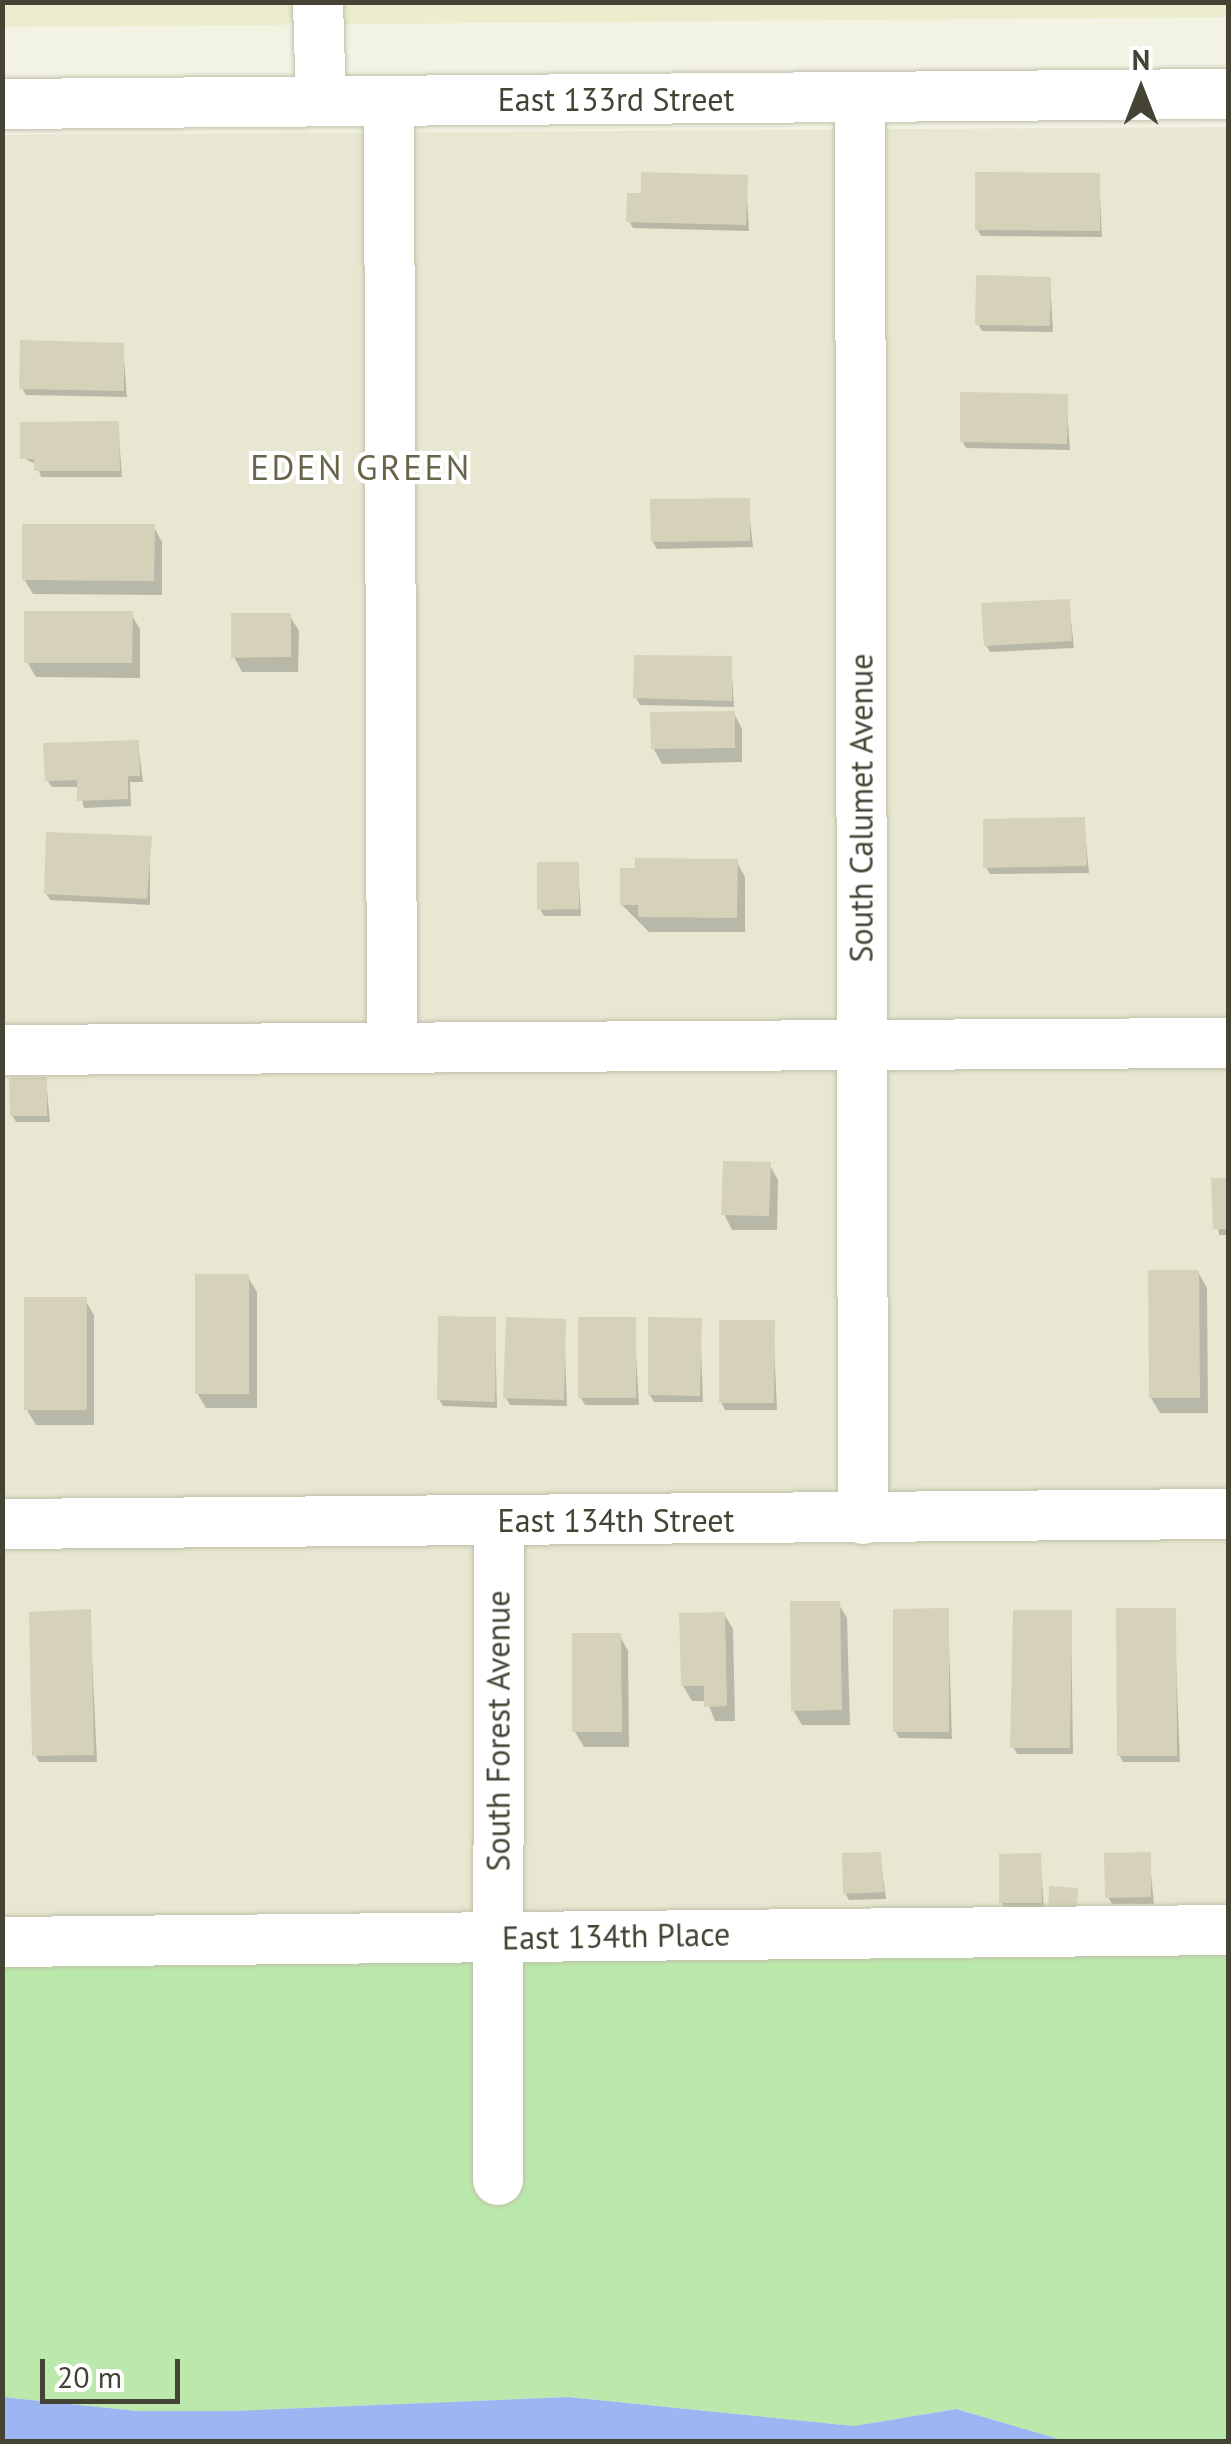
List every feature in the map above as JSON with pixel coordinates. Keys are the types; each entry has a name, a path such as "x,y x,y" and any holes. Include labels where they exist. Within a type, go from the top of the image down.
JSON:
{"street":[{"path":"318,2 321,101"},
{"name":"East 133rd Street","path":"2,104 1228,94"},
{"name":"South Calumet Avenue","path":"860,97 863,1519"},
{"path":"388,100 392,1047"},
{"path":"2,1050 1228,1043"},
{"name":"East 134th Street","path":"2,1524 1228,1514"},
{"name":"South Forest Avenue","path":"498,1521 498,2180"},
{"name":"East 134th Place","path":"2,1942 1228,1930"}],"shaded area":[{"path":"1228,2 1228,17 3,27 2,3"},
{"path":"1228,127 1228,1941 3,1955 2,135"}],"green space":[{"path":"1228,1941 1228,2441 1066,2441 956,2409 854,2426 568,2397 232,2411 137,2411 3,2397 3,1955"}],"water":[{"path":"3,2397 137,2411 232,2411 568,2397 854,2426 956,2409 1066,2441 3,2442"}],"building":[{"path":"641,172 748,175 746,225 626,222 627,193 641,193"},
{"path":"975,172 1100,173 1100,231 975,230"},
{"path":"976,275 1051,277 1050,326 975,325"},
{"path":"20,340 124,343 124,391 19,389"},
{"path":"960,392 1068,394 1067,444 960,442"},
{"path":"119,421 120,471 34,471 34,459 20,459 20,422"},
{"path":"750,498 750,541 651,542 650,499"},
{"path":"22,524 155,524 154,581 22,580"},
{"path":"1070,599 1072,641 984,646 981,603"},
{"path":"24,611 133,611 132,663 24,663"},
{"path":"231,613 291,613 291,657 231,658"},
{"path":"634,655 732,656 732,701 633,698"},
{"path":"735,711 735,748 651,749 650,712"},
{"path":"139,740 140,776 128,776 128,799 77,801 77,780 45,781 43,743"},
{"path":"1085,817 1087,866 983,868 983,819"},
{"path":"46,832 152,836 147,899 44,894"},
{"path":"635,858 738,859 737,918 638,917 638,905 620,905 620,868 635,868"},
{"path":"537,862 579,862 579,909 537,910"},
{"path":"47,1077 47,1116 10,1116 9,1078"},
{"path":"723,1161 771,1162 769,1216 721,1215"},
{"path":"1211,1178 1228,1178 1228,1229 1213,1229"},
{"path":"1148,1270 1199,1270 1200,1398 1149,1398"},
{"path":"195,1274 249,1274 249,1394 195,1394"},
{"path":"24,1297 87,1297 87,1410 24,1410"},
{"path":"438,1316 496,1317 495,1402 437,1400"},
{"path":"506,1317 566,1319 564,1400 503,1398"},
{"path":"578,1317 636,1317 636,1398 578,1398"},
{"path":"648,1317 702,1318 700,1396 648,1395"},
{"path":"719,1320 775,1320 774,1403 719,1403"},
{"path":"790,1601 840,1601 842,1710 791,1711"},
{"path":"949,1608 949,1732 893,1732 893,1609"},
{"path":"1116,1608 1176,1608 1177,1756 1117,1756"},
{"path":"91,1609 94,1755 32,1756 29,1612"},
{"path":"1013,1610 1072,1610 1070,1748 1010,1748"},
{"path":"725,1612 727,1706 704,1707 704,1686 681,1686 679,1613"},
{"path":"572,1633 621,1633 622,1732 572,1732"},
{"path":"881,1852 884,1892 843,1894 842,1853"},
{"path":"1151,1852 1151,1897 1105,1898 1104,1853"},
{"path":"1041,1853 1042,1903 999,1903 999,1854"},
{"path":"1049,1886 1078,1888 1077,1910 1048,1910"}],"district":[{"name":"EDEN GREEN","path":"361,467"}]}
